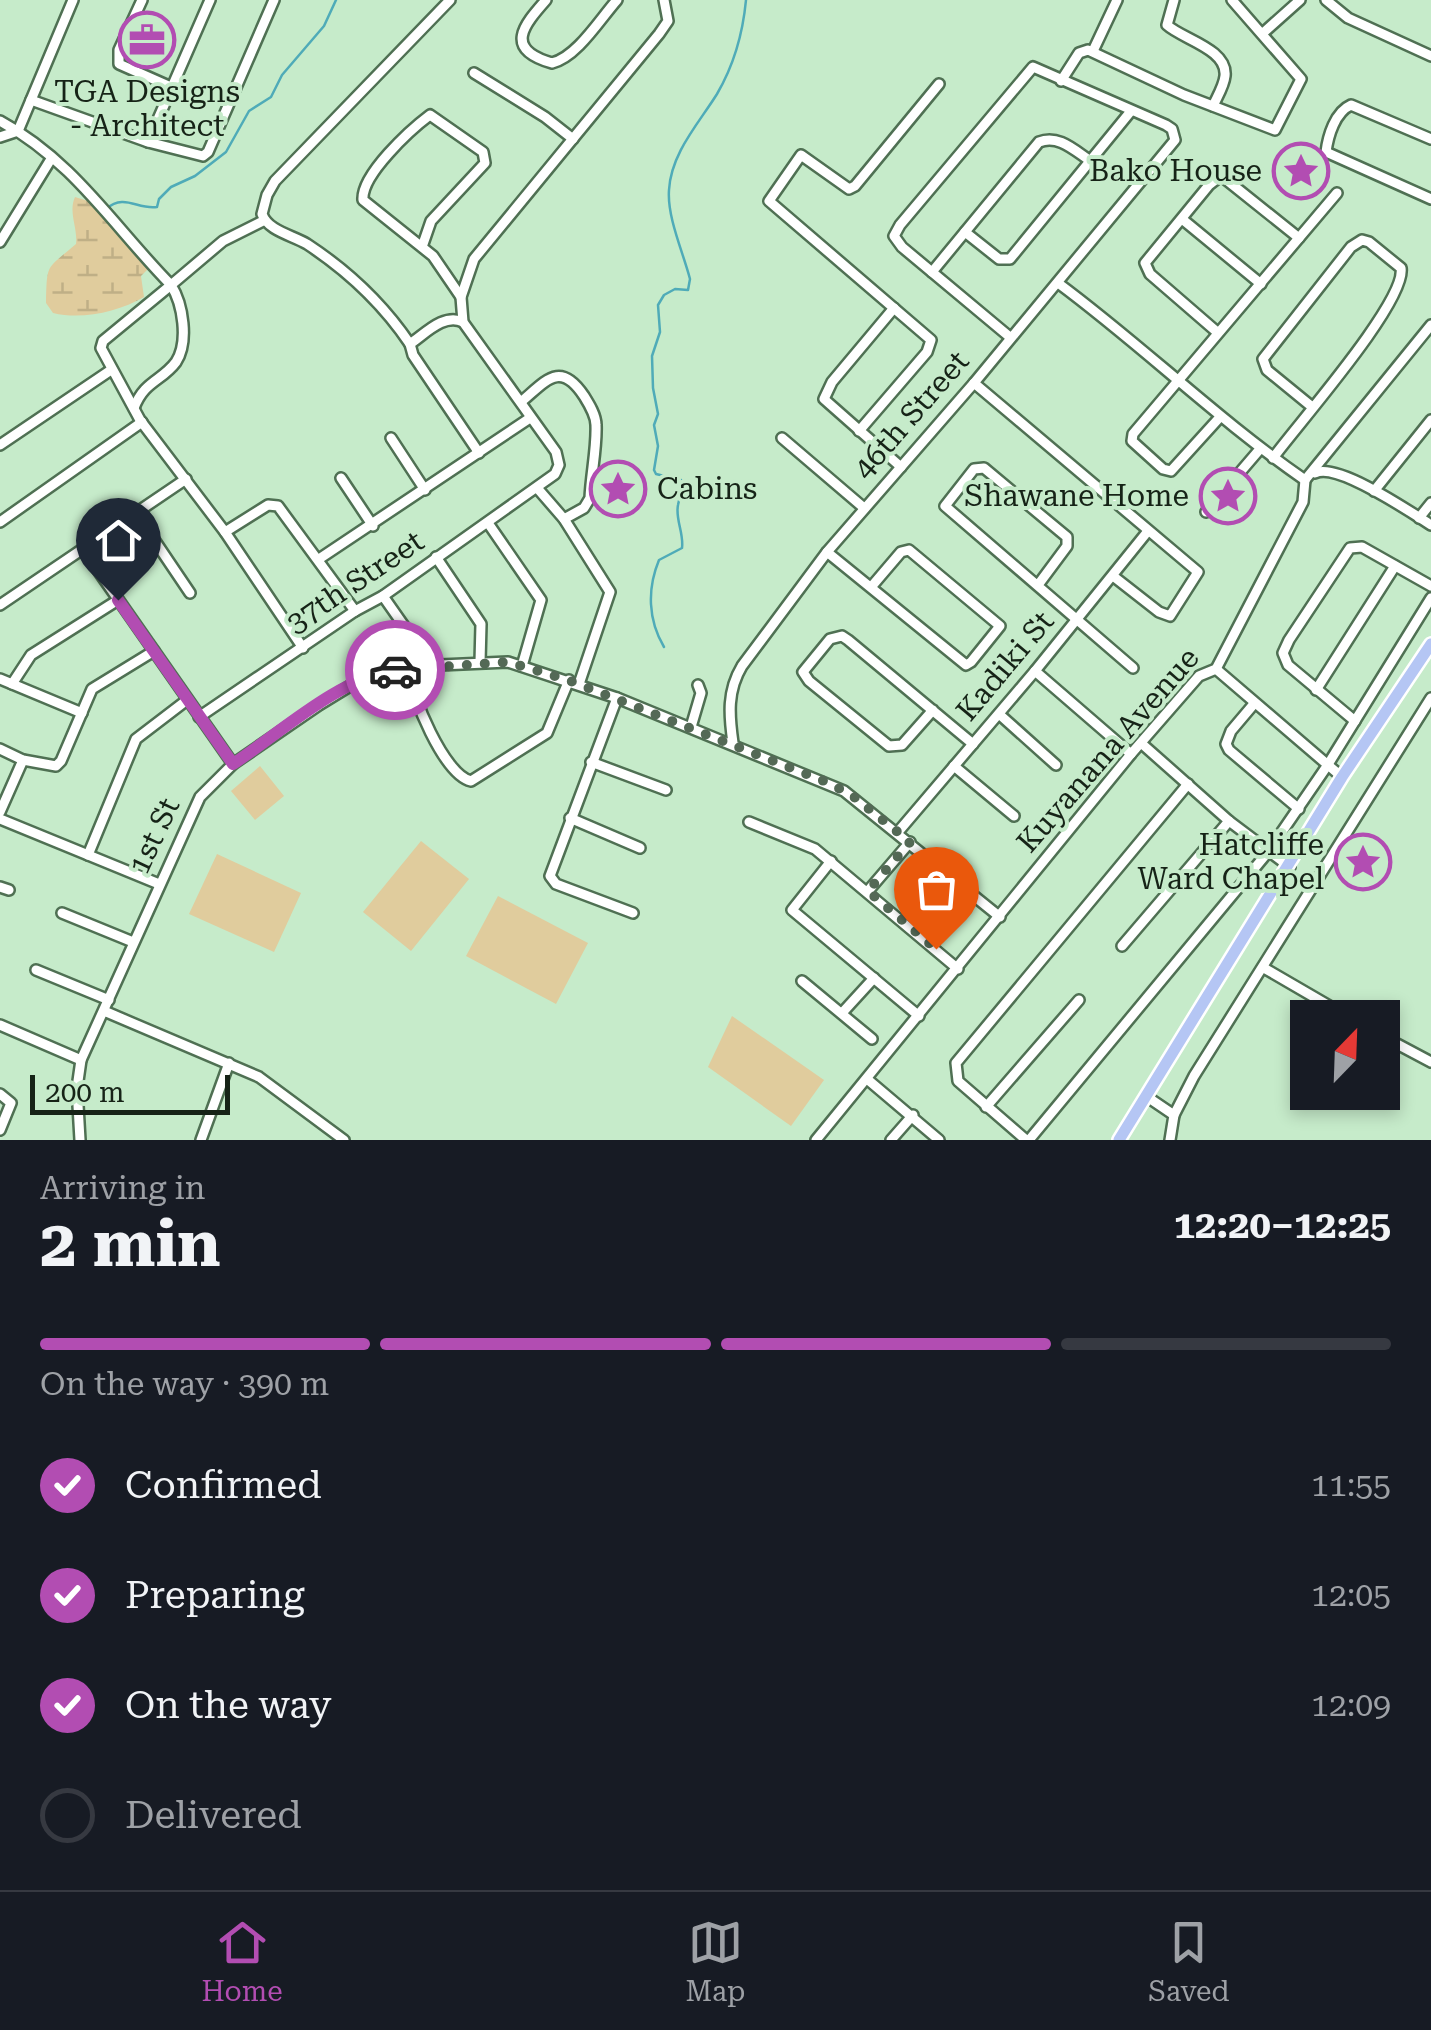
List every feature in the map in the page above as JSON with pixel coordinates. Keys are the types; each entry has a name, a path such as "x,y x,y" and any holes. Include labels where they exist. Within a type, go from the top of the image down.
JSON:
{"main road":[{"path":"1119,1140 1342,777 1431,644"}],"street":[{"path":"0,137 18,131 73,0"},
{"path":"142,0 119,50 119,64 171,87"},
{"path":"148,142 210,0"},
{"path":"31,100 200,157 208,152 274,0"},
{"path":"264,220 267,195 275,181 450,0"},
{"path":"546,0 526,23 522,35 523,44 532,53 552,63 572,51 617,0"},
{"path":"464,322 461,297 474,259 668,21 664,0"},
{"path":"1093,51 1117,0"},
{"path":"1174,0 1168,25 1212,53 1224,66 1224,80 1213,106"},
{"path":"1061,81 1079,53 1093,51 1269,130 1279,126 1301,78 1232,0"},
{"path":"1263,34 1300,0"},
{"path":"1326,0 1348,18 1431,56"},
{"path":"964,232 999,259 1010,259 1132,111 1033,68 896,230 897,242 1011,338"},
{"path":"474,73 545,117 573,140"},
{"path":"859,431 926,352 931,340 769,201 802,155 849,189 855,186 939,84"},
{"path":"1431,139 1351,105 1345,106 1333,126 1326,152 1431,199"},
{"name":"46th Street","path":"733,743 730,714 734,679 827,552 974,383 1175,140 1172,129 1132,111"},
{"path":"422,247 431,222 485,163 483,152 430,115 374,171 362,188 363,200 422,247 461,297"},
{"path":"0,121 88,188 171,285 180,304 180,354 174,364 142,390 134,408"},
{"path":"932,272 1039,142 1059,140 1092,162"},
{"path":"0,242 51,159"},
{"path":"1216,332 1146,269 1148,258 1212,180 1224,178 1299,238"},
{"path":"1220,417 1167,472 1132,437 1216,332 1337,193"},
{"path":"1182,219 1261,284"},
{"path":"264,220 223,241 103,341 101,348 142,422 225,532 303,648"},
{"path":"264,220 310,246 372,296 410,344 413,355 479,452"},
{"path":"1272,458 1375,328 1402,279 1401,268 1369,242 1362,240 1352,247 1263,359 1267,370 1311,406"},
{"path":"1058,282 1220,417 1305,480"},
{"path":"894,308 825,394 828,405 900,467"},
{"path":"384,596 411,636 413,695 453,770 465,781 478,779 547,733 574,682 610,592 564,519 538,489 555,474 559,458 464,322 456,318 442,322 410,344"},
{"path":"1305,480 1431,325"},
{"path":"0,446 111,370"},
{"path":"521,402 546,381 562,375 570,378 594,412 590,498 584,508 564,519"},
{"path":"974,383 1198,572 1170,616 1159,612 1113,576"},
{"path":"318,560 530,418"},
{"path":"1374,491 1431,420"},
{"path":"0,522 142,422"},
{"path":"391,438 424,490"},
{"path":"782,438 864,508"},
{"path":"1206,512 1260,449"},
{"path":"1038,585 1067,546 1068,537 984,468 974,468 945,506 1133,668"},
{"path":"1305,480 1321,469 1329,470 1431,525"},
{"path":"341,478 373,526"},
{"path":"0,606 186,479"},
{"name":"Kuyanana Avenue","path":"816,1140 1131,754 1199,676 1216,670 1303,502 1305,480"},
{"name":"37th Street","path":"199,717 538,489"},
{"path":"1420,518 1431,502"},
{"path":"225,532 273,504 354,612"},
{"path":"136,513 190,593"},
{"path":"488,523 541,600 522,666"},
{"name":"Kadiki St","path":"898,832 1035,672 1148,531"},
{"path":"1355,721 1284,659 1289,640 1350,548 1362,548 1431,586"},
{"path":"83,549 233,764"},
{"path":"827,552 966,664 1000,626 909,550 901,552 872,586"},
{"path":"436,558 481,624 480,662"},
{"path":"1316,690 1395,566"},
{"path":"1188,784 956,1063 958,1081 986,1107 1032,1139 1268,852 1327,766 1431,598"},
{"path":"12,684 31,655 118,600"},
{"path":"933,710 902,744 890,746 803,672 830,639 842,636 933,710 972,744"},
{"path":"0,749 23,760 56,766 92,689 154,651"},
{"name":"1st St","path":"80,1140 77,1088 82,1060 200,796 233,764 351,685 376,673 508,662 574,682 733,743 844,791 1000,918"},
{"path":"1216,670 1342,777"},
{"path":"1035,672 1131,754"},
{"path":"0,680 82,713"},
{"path":"691,727 702,693 698,685"},
{"path":"616,698 550,878 556,884 632,914"},
{"path":"1170,1140 1174,1114 1194,1076 1431,698"},
{"path":"88,854 136,739 188,700"},
{"path":"1253,704 1231,731 1226,744 1299,809"},
{"path":"999,714 1056,765"},
{"path":"1141,743 1229,821 1290,867"},
{"path":"23,760 0,816 159,884"},
{"path":"591,762 666,790"},
{"path":"954,766 1014,816"},
{"path":"570,818 640,848"},
{"path":"1122,946 1229,821"},
{"path":"749,822 806,844 832,861 958,969"},
{"path":"868,891 910,842"},
{"path":"832,861 792,910 919,1016"},
{"path":"62,913 134,942"},
{"path":"1264,968 1319,1000"},
{"path":"36,970 109,1000"},
{"path":"842,1013 874,978"},
{"path":"802,980 872,1038"},
{"path":"986,1107 1078,1000"},
{"path":"104,1011 276,1087 344,1140"},
{"path":"0,1025 82,1060"},
{"path":"1400,1046 1431,1062"},
{"path":"201,1140 229,1063"},
{"path":"868,1079 939,1140"},
{"path":"0,1094 10,1103 0,1130"},
{"path":"1146,1096 1174,1114"},
{"path":"891,1140 913,1115"}],"green space":[{"path":"75,197 88,201 149,261 149,268 141,276 144,297 123,307 88,315 53,313 46,303 50,268 76,244 72,208"},
{"path":"260,766 284,796 255,820 231,791"},
{"path":"421,841 469,879 411,951 363,912"},
{"path":"217,854 301,893 274,952 189,914"},
{"path":"498,896 588,943 556,1004 466,956"},
{"path":"732,1016 824,1080 791,1126 708,1067"}],"waterway":[{"path":"106,209 119,202 157,207 171,187 195,176 226,152 249,111 271,97 282,75 324,26 336,0"},
{"path":"664,647 652,615 652,582 659,560 682,548 677,510 682,487 681,480 656,474 654,470 658,446 654,425 658,414 652,356 660,332 658,305 664,295 675,289 688,290 690,279 673,223 669,190 680,151 728,72 746,0"}],"way so far":[{"path":"395,670 480,662 515,663 733,743 829,783 853,796 910,842 868,891 936,949"}],"place":[{"name":"TGA Designs - Architect","path":"147,40"},
{"name":"Bako House","path":"1301,171"},
{"name":"Cabins","path":"618,489"},
{"name":"Shawane Home","path":"1228,496"},
{"name":"Hatcliffe Ward Chapel","path":"1363,862"}],"route":[{"path":"118,600 233,764 351,685 376,673 395,670"}]}
